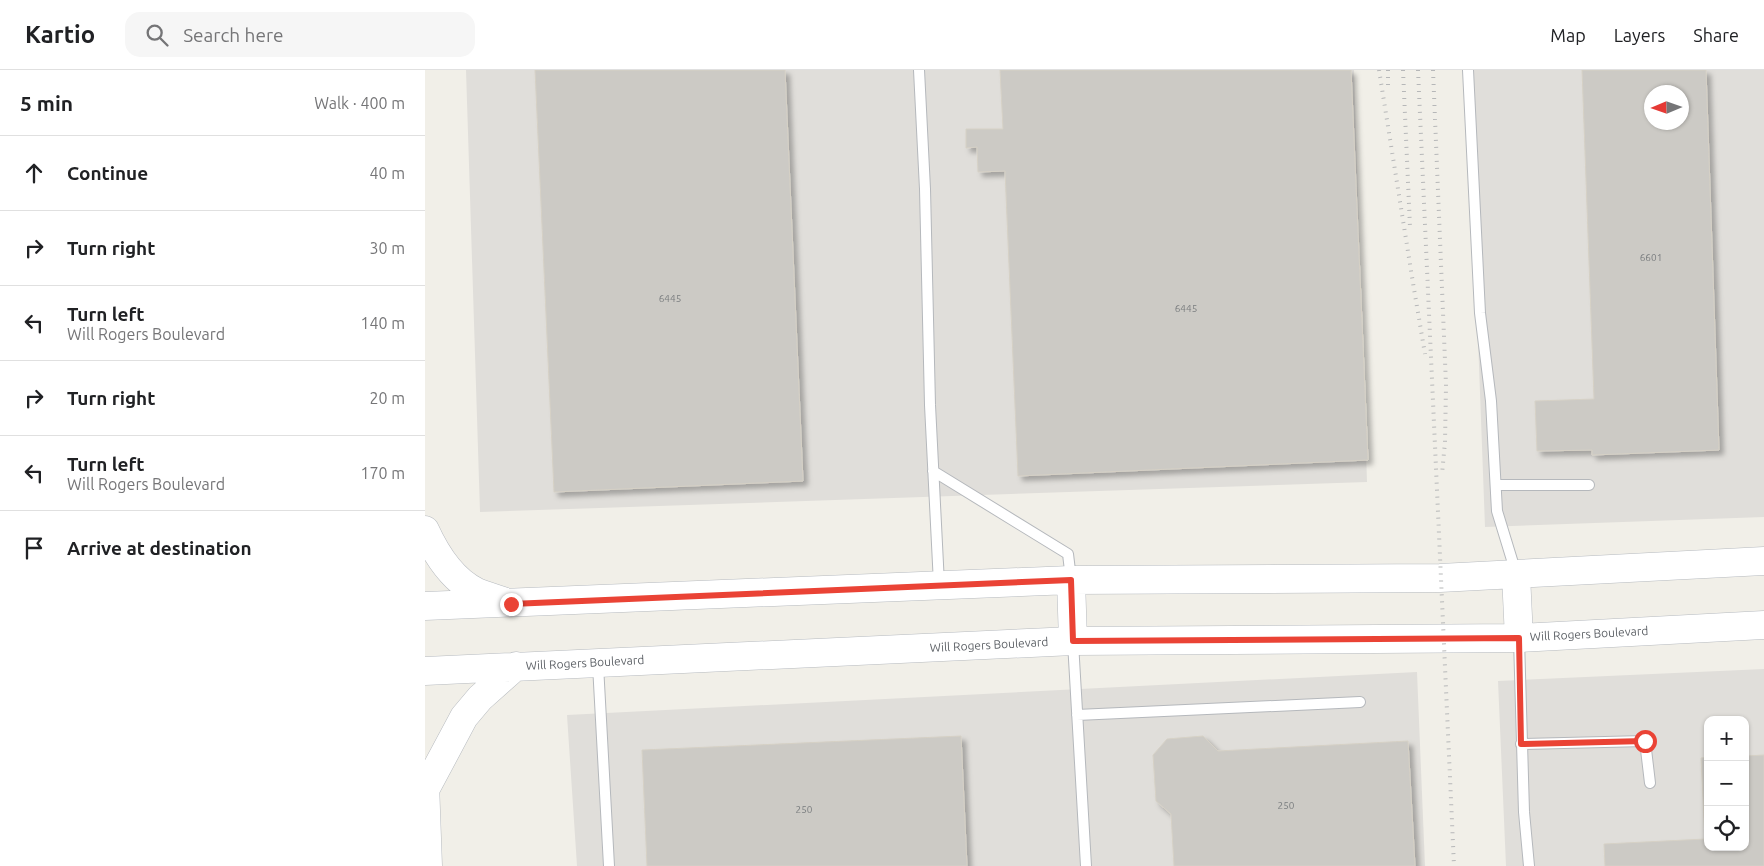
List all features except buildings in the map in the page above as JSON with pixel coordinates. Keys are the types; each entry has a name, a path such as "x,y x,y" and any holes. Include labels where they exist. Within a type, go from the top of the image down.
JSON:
{"main road":[{"path":"425,530 432,546 451,573 475,591 511,604"},
{"path":"425,606 1071,580 1440,578 1764,561"},
{"path":"1516,575 1519,638"},
{"path":"1071,580 1073,641"},
{"name":"Will Rogers Boulevard","path":"425,670 1073,641 1519,638 1764,625"},
{"path":"425,790 464,717 480,698 516,666"},
{"path":"425,783 428,866"}],"lane":[{"path":"919,70 925,189 930,405 939,585"},
{"path":"1468,70 1480,313 1491,401 1497,511 1516,575"},
{"path":"933,471 1068,554 1071,580"},
{"path":"1496,485 1589,485"},
{"path":"1519,638 1521,744 1525,835 1529,866"},
{"path":"1073,641 1086,866"},
{"path":"598,662 609,866"},
{"path":"1077,715 1360,702"},
{"path":"1521,744 1645,741 1650,784"}],"shaded area":[{"path":"466,70 1354,70 1367,482 480,512"},
{"path":"1468,70 1764,70 1764,517 1485,527"},
{"path":"1764,669 1764,866 1506,866 1498,681"},
{"path":"1417,672 1425,866 577,866 567,715"}],"railway":[{"path":"1379,70 1425,354"},
{"path":"1388,70 1388,89"},
{"path":"1403,70 1410,227"},
{"path":"1418,70 1454,866"},
{"path":"1433,70 1446,385 1445,442 1442,474"}],"route":[{"path":"511,604 1071,580 1073,641 1519,638 1521,744 1645,741"}]}
